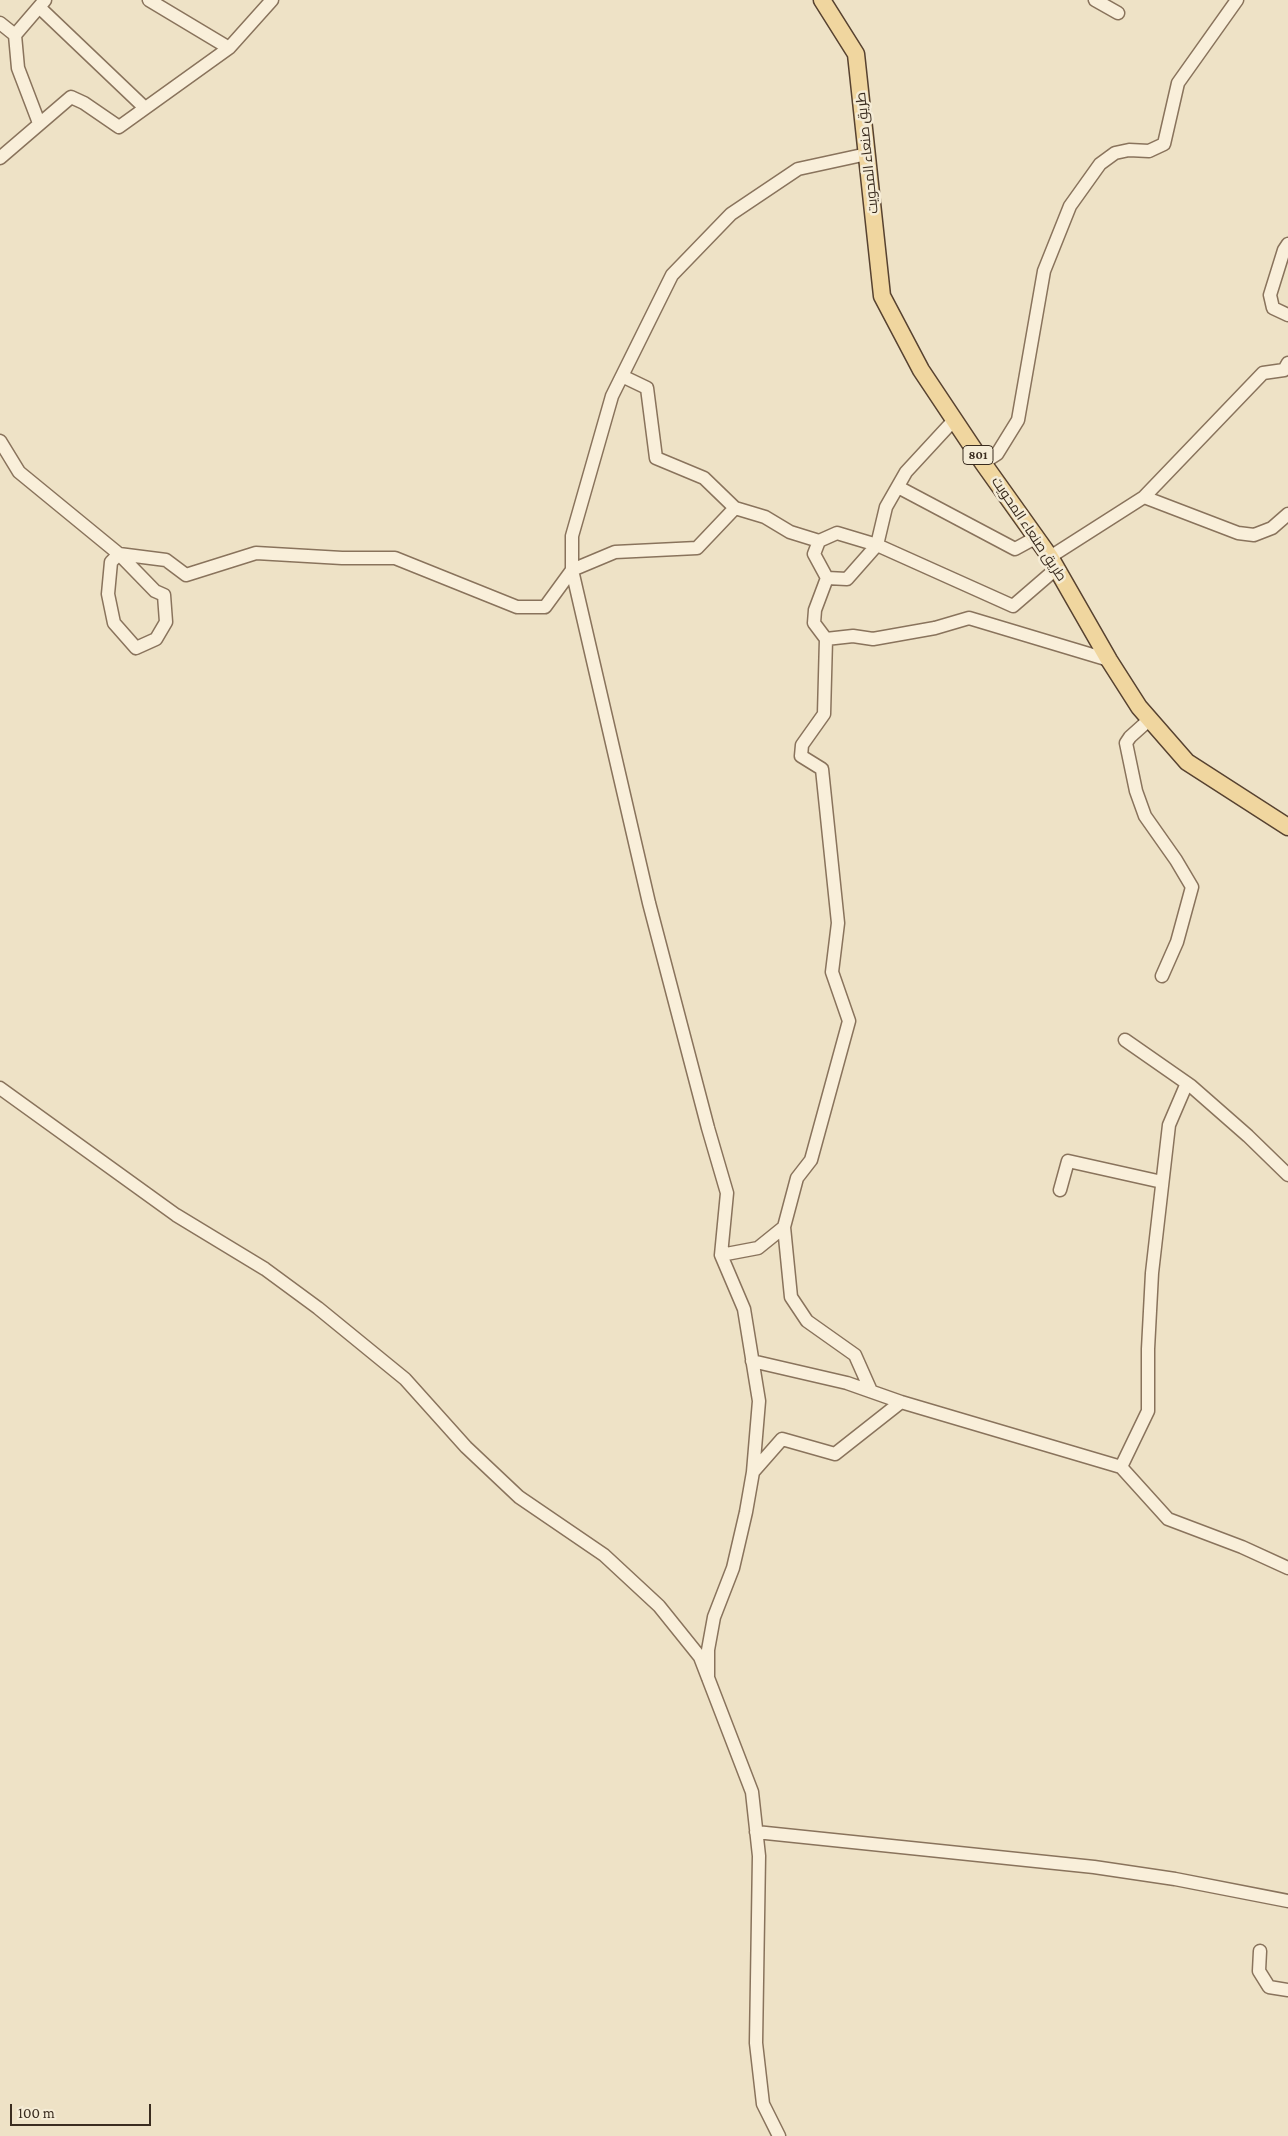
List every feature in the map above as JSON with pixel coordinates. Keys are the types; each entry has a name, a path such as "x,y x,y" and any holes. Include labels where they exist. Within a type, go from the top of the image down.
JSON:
{"main road":[{"name":"طريق صنعاء المحويت","path":"822,0 856,54 882,296 921,370 983,463 1054,562 1109,660 1139,707 1187,762 1288,827"}],"street":[{"path":"149,0 229,48"},
{"path":"0,158 71,97 84,103 119,127 229,48 272,0"},
{"path":"1095,0 1118,13"},
{"path":"983,463 997,454 1018,420 1044,271 1070,206 1100,164 1115,153 1129,150 1150,151 1164,144 1178,83 1237,0"},
{"path":"14,34 42,3 145,108"},
{"path":"0,24 14,34 18,68 39,123"},
{"path":"708,1678 708,1650 714,1617 733,1568 746,1512 753,1472 759,1401 744,1309 721,1255 727,1193 708,1128 650,903 572,570 572,536 612,396 672,275 730,214 798,168 867,154"},
{"path":"1288,244 1284,250 1270,294 1273,308 1288,315"},
{"path":"622,376 647,388 656,458 704,478 735,508 765,517 790,532 819,541 837,533 877,545 1013,606 1054,562 1144,497 1263,373 1287,369"},
{"path":"827,578 847,579 877,545 886,507 906,472 954,420"},
{"path":"0,441 19,472 119,554 155,591 164,595 166,622 156,639 136,648 114,623 108,594 111,562 119,554"},
{"path":"898,487 1015,549 1037,537"},
{"path":"1144,497 1238,533 1254,535 1272,528 1288,514"},
{"path":"119,554 166,560 186,575 256,553 342,558 395,558 517,607 545,607 572,570 615,552 697,548 735,508"},
{"path":"819,541 814,554 827,578 815,610 814,624 826,639 824,714 802,745 801,756 822,769 838,923 832,972 849,1021 812,1160 797,1178 784,1227 791,1297 807,1321 855,1356 871,1391"},
{"path":"826,639 853,636 873,639 935,628 969,618 1109,660"},
{"path":"1150,719 1130,737 1126,744 1136,791 1145,816 1176,860 1192,887 1177,942 1162,976"},
{"path":"1125,1040 1187,1083 1248,1136 1288,1175"},
{"path":"1121,1467 1148,1411 1148,1349 1152,1272 1162,1182 1169,1126 1187,1083"},
{"path":"0,1088 176,1216 265,1269 318,1308 405,1379 466,1448 519,1497 604,1555 659,1606 700,1658 752,1792 759,1856 756,2043 763,2104 779,2136"},
{"path":"1060,1190 1068,1161 1162,1182"},
{"path":"721,1255 758,1248 784,1227"},
{"path":"752,1360 871,1391 901,1402 1121,1467 1168,1519 1242,1547 1288,1568"},
{"path":"753,1472 782,1439 835,1454 901,1402"},
{"path":"756,1832 1094,1867 1175,1879 1288,1902"},
{"path":"1260,1952 1260,1971 1269,1986 1288,1990"}]}
